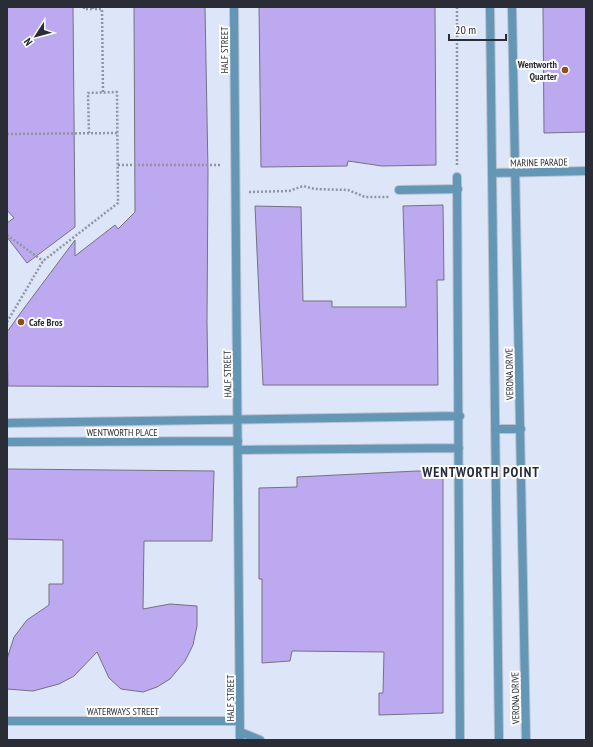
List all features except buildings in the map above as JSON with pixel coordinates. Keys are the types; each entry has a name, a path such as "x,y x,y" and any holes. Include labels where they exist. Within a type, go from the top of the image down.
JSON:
{"street":[{"name":"HALF STREET","path":"234,7 240,736"},
{"name":"VERONA DRIVE","path":"490,7 499,740"},
{"name":"VERONA DRIVE","path":"512,7 526,740"},
{"name":"MARINE PARADE","path":"492,172 586,171"},
{"path":"458,177 460,740"},
{"path":"399,190 458,189"},
{"path":"7,423 460,416"},
{"path":"495,429 521,429"},
{"name":"WENTWORTH PLACE","path":"7,442 459,448"},
{"name":"WATERWAYS STREET","path":"7,721 240,721"},
{"path":"240,736 260,740"}],"path":[{"path":"84,7 84,9 102,9 103,93"},
{"path":"457,7 458,177"},
{"path":"7,322 43,261 118,203 117,92 88,93 89,133"},
{"path":"7,134 118,133"},
{"path":"118,165 235,165"},
{"path":"248,192 289,191 303,186 315,189 348,190 365,197 392,197"},
{"path":"7,236 43,261"}],"place":[{"name":"Wentworth Quarter","path":"565,70"},
{"name":"Cafe Bros","path":"21,322"}],"district":[{"name":"WENTWORTH POINT","path":"481,472"}]}
